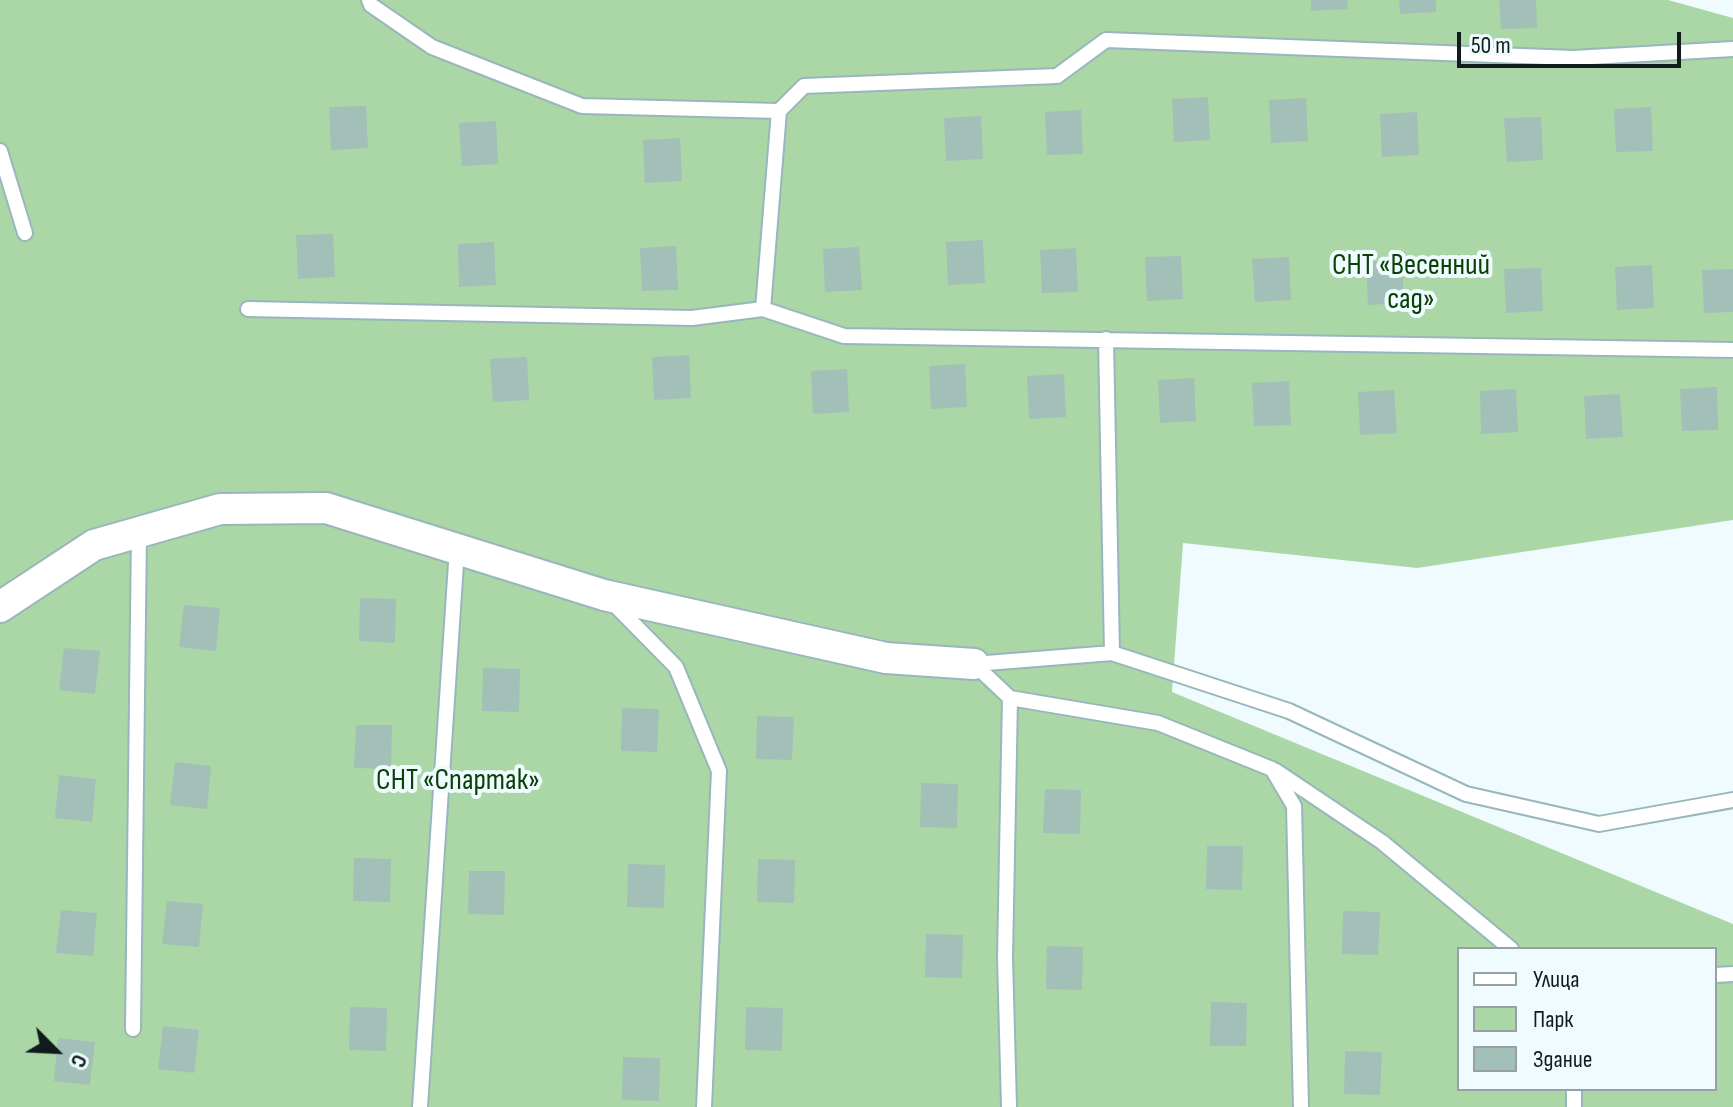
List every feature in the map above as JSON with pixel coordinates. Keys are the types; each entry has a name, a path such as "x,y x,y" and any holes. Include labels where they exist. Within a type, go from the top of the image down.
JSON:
{"street":[{"path":"0,607 94,545 220,509 326,508 604,595 886,658 974,664"}],"lane":[{"path":"369,0 371,5 432,47 582,106 779,111"},
{"path":"763,309 779,111 804,86 1057,76 1106,40 1573,58 1733,49"},
{"path":"0,151 25,233"},
{"path":"248,309 692,318 763,309 844,336 1733,350"},
{"path":"1106,339 1112,653"},
{"path":"133,1029 139,532"},
{"path":"420,1107 457,548"},
{"path":"604,595 676,667 719,771 704,1107"},
{"path":"974,664 1112,653 1289,711 1466,794 1599,824 1733,800"},
{"path":"974,664 1010,698 1158,723 1272,769 1382,842 1509,947"},
{"path":"1009,1107 1005,958 1010,698"},
{"path":"1272,769 1294,806 1301,1107"}],"green space":[{"path":"0,0 1668,0 1733,18 1733,520 1417,568 1183,543 1172,692 1733,924 1733,1107 0,1107"}],"building":[{"path":"1311,0 1347,0 1348,9 1311,11"},
{"path":"1399,0 1436,0 1436,12 1400,14"},
{"path":"1499,0 1536,0 1537,28 1501,29"},
{"path":"1208,97 1210,140 1174,142 1172,99"},
{"path":"1306,98 1308,141 1271,143 1269,100"},
{"path":"366,106 368,148 331,150 329,107"},
{"path":"1651,107 1653,151 1616,152 1614,109"},
{"path":"1081,110 1083,154 1047,155 1045,112"},
{"path":"1417,112 1419,155 1382,157 1380,114"},
{"path":"981,116 983,159 946,161 944,118"},
{"path":"1541,117 1543,160 1507,162 1504,118"},
{"path":"496,121 498,164 462,166 459,123"},
{"path":"680,138 682,181 645,183 643,140"},
{"path":"333,234 335,277 298,279 296,235"},
{"path":"983,240 985,283 948,285 946,242"},
{"path":"494,242 496,285 459,287 458,244"},
{"path":"676,246 678,290 642,291 640,248"},
{"path":"859,247 862,290 825,292 823,249"},
{"path":"1076,248 1078,292 1042,293 1040,250"},
{"path":"1181,256 1183,299 1147,301 1145,257"},
{"path":"1289,257 1291,300 1255,302 1252,259"},
{"path":"1402,260 1404,303 1368,305 1366,262"},
{"path":"1652,265 1654,308 1617,310 1615,267"},
{"path":"1541,268 1543,311 1506,313 1504,269"},
{"path":"1733,269 1733,312 1704,313 1702,270"},
{"path":"689,355 691,398 654,400 652,357"},
{"path":"527,357 529,400 493,402 490,359"},
{"path":"965,364 967,407 931,409 929,366"},
{"path":"847,369 849,412 813,414 811,371"},
{"path":"1064,374 1066,417 1029,419 1027,376"},
{"path":"1194,378 1196,421 1160,423 1158,380"},
{"path":"1289,381 1291,425 1254,426 1252,383"},
{"path":"1717,387 1718,430 1682,431 1680,389"},
{"path":"1516,389 1518,432 1481,434 1480,391"},
{"path":"1394,390 1397,433 1360,435 1358,392"},
{"path":"1620,394 1623,437 1586,439 1584,396"},
{"path":"360,598 396,599 395,643 359,641"},
{"path":"184,605 220,608 216,651 179,647"},
{"path":"64,648 100,651 95,694 59,690"},
{"path":"483,668 520,669 519,712 482,711"},
{"path":"622,708 659,709 657,752 621,751"},
{"path":"757,716 794,717 792,760 756,759"},
{"path":"356,725 392,725 391,769 354,768"},
{"path":"175,762 211,766 207,809 170,805"},
{"path":"59,775 96,779 92,822 55,818"},
{"path":"921,783 958,784 957,828 920,827"},
{"path":"1045,789 1081,790 1080,834 1043,833"},
{"path":"1207,846 1243,846 1242,890 1206,889"},
{"path":"354,858 391,859 390,902 353,901"},
{"path":"758,859 795,860 794,903 757,902"},
{"path":"628,864 665,865 664,908 627,907"},
{"path":"469,871 505,871 504,915 468,914"},
{"path":"167,901 203,904 199,947 162,944"},
{"path":"61,910 97,913 93,956 56,953"},
{"path":"1343,911 1380,912 1378,955 1342,954"},
{"path":"926,934 963,935 962,978 925,977"},
{"path":"1047,946 1083,947 1082,990 1046,989"},
{"path":"1211,1002 1247,1003 1246,1046 1210,1046"},
{"path":"350,1007 387,1008 386,1051 349,1050"},
{"path":"746,1007 783,1008 782,1051 745,1050"},
{"path":"163,1026 199,1030 194,1073 158,1069"},
{"path":"58,1038 95,1042 90,1085 54,1081"},
{"path":"1345,1051 1382,1052 1380,1095 1344,1094"},
{"path":"623,1057 660,1058 659,1101 622,1100"}],"park label":[{"name":"СНТ «Весенний сад»","path":"1411,283"},
{"name":"СНТ «Спартак»","path":"458,781"}]}
